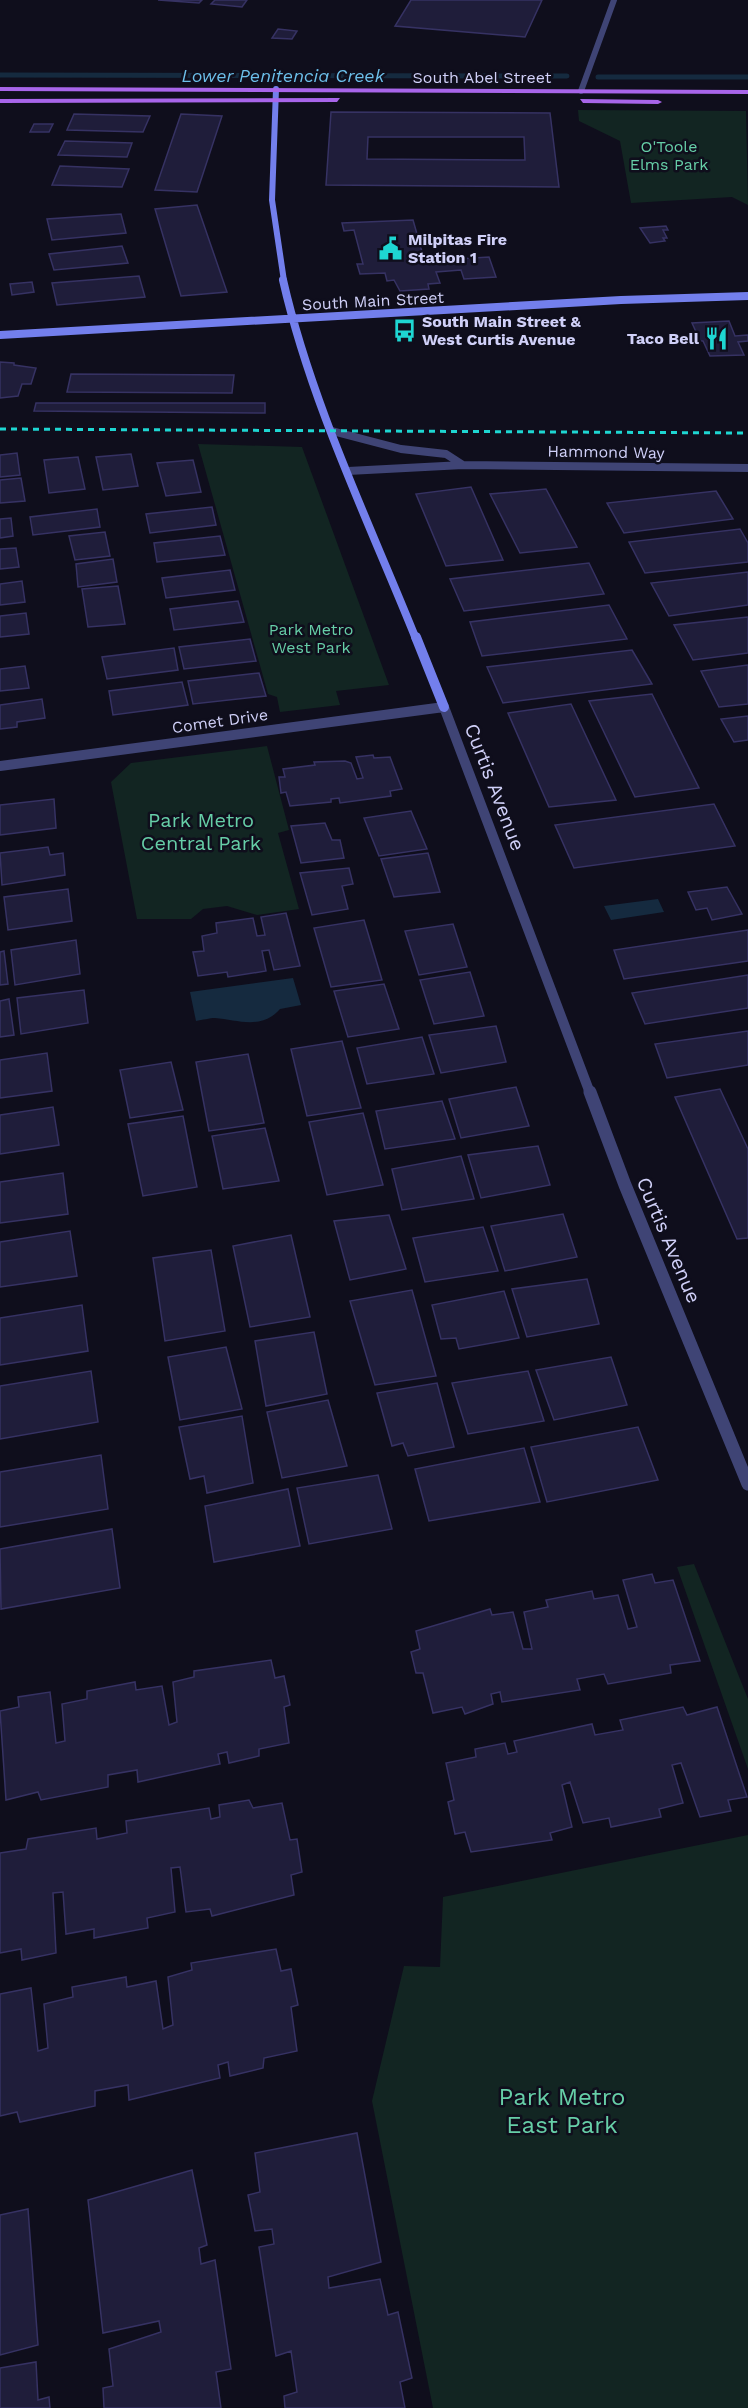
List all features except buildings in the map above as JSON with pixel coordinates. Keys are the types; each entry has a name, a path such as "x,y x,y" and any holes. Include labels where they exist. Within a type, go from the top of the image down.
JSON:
{"main road":[{"name":"South Abel Street","path":"0,89 748,92"},
{"path":"21,100 23,89"},
{"path":"552,101 581,91 620,102"},
{"name":"South Abel Street","path":"0,101 519,101"},
{"name":"South Abel Street","path":"566,101 667,102"}],"street":[{"path":"581,91 614,0"},
{"name":"Curtis Avenue","path":"276,89 272,200 278,256 292,319 348,471 444,708 625,1185 748,1484"},
{"name":"South Main Street","path":"0,335 621,300 748,296"},
{"name":"Hammond Way","path":"333,430 373,439 401,449 446,454 463,465"},
{"name":"Hammond Way","path":"348,471 463,465 748,468"},
{"name":"Comet Drive","path":"0,766 444,708"}],"green space":[{"name":"O'Toole Elms Park","path":"578,110 746,111 748,205 732,197 631,203 620,141 579,121"},
{"name":"Park Metro West Park","path":"198,444 302,447 389,685 336,691 340,705 280,712 277,697 268,694"},
{"name":"Park Metro Central Park","path":"267,746 289,830 278,833 299,909 257,915 227,906 203,909 191,919 137,919 111,782 131,763"},
{"path":"694,1564 748,1699 748,1769 677,1567"},
{"name":"Park Metro East Park","path":"748,1835 748,2408 433,2408 372,2101 404,1966 440,1967 443,1897"}],"water":[{"path":"658,899 664,912 611,920 604,906"},
{"path":"293,978 301,1005 280,1009 265,1020 258,1022 215,1018 196,1021 190,992"}],"waterway":[{"name":"Lower Penitencia Creek","path":"0,75 567,76"},
{"name":"Lower Penitencia Creek","path":"598,77 748,77"}],"railway":[{"path":"0,429 748,433"}],"place":[{"name":"Milpitas Fire Station 1","path":"390,248"},
{"name":"South Main Street & West Curtis Avenue","path":"404,330"},
{"name":"Taco Bell","path":"717,338"}]}
